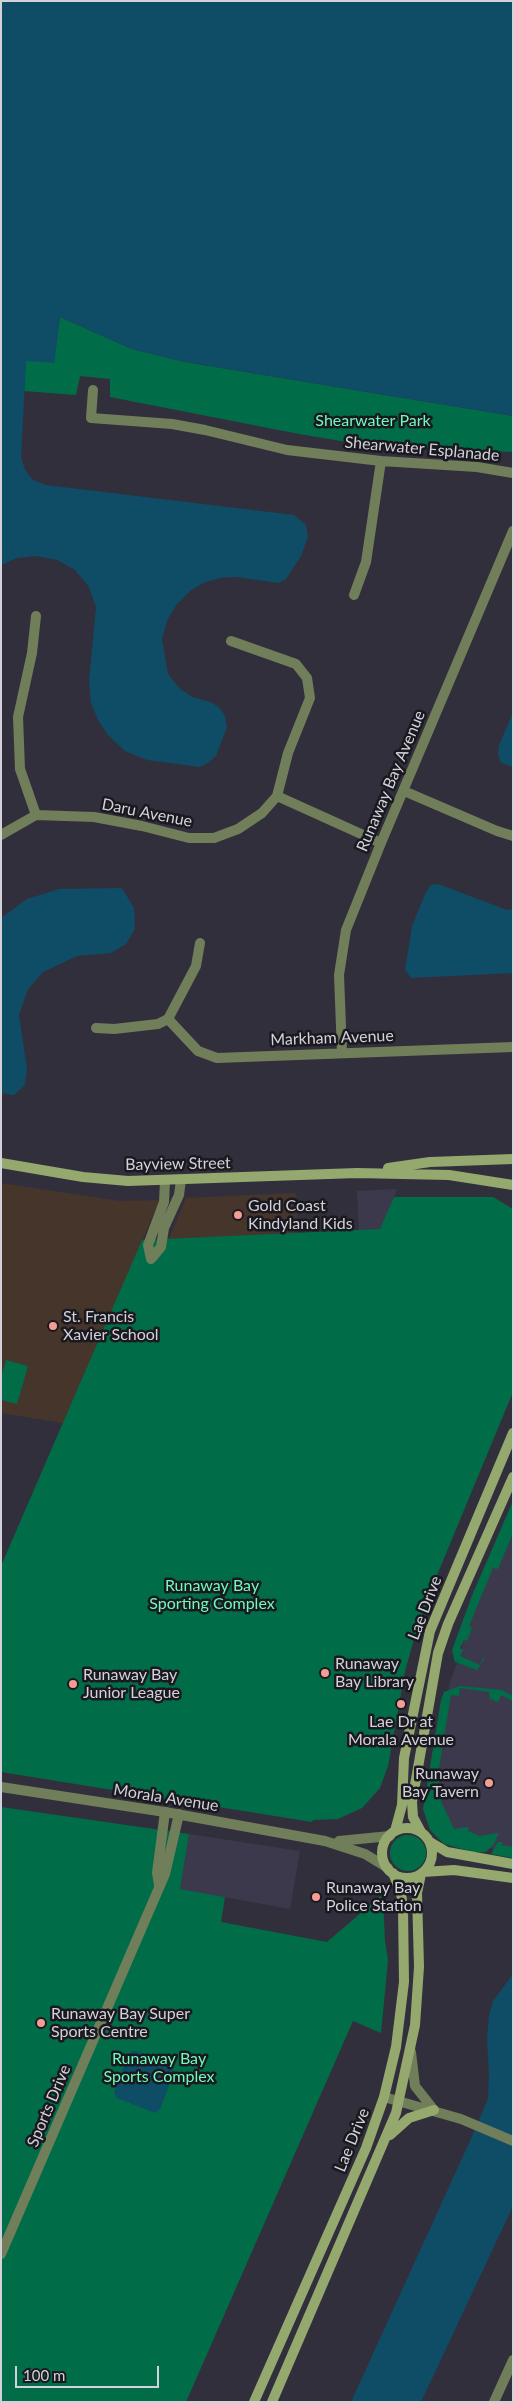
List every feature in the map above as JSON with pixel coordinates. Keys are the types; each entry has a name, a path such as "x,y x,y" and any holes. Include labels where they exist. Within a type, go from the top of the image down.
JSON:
{"main road":[{"name":"Bayview Street","path":"357,1173 430,1162 513,1159"},
{"name":"Bayview Street","path":"1,1164 102,1179 165,1181 357,1173 450,1175 513,1185"},
{"name":"Lae Drive","path":"392,1833 402,1805 404,1758 430,1631 513,1433"},
{"name":"Lae Drive","path":"421,1832 413,1817 412,1802 438,1653 448,1624 513,1477"},
{"path":"513,1864 447,1852 430,1842 421,1832 408,1828 392,1833 383,1848 384,1862 390,1871 406,1878 422,1873 454,1870 513,1878"},
{"path":"422,1873 432,1856 430,1842"},
{"name":"Lae Drive","path":"254,2402 366,2148 384,2097 396,2047 404,1982 403,1908 401,1893 390,1871"},
{"name":"Lae Drive","path":"272,2402 387,2138 400,2101 411,2051 419,1984 417,1893 422,1873"},
{"path":"387,2138 409,2118 434,2110"}],"street":[{"name":"Shearwater Esplanade","path":"93,390 91,418 172,424 287,450 381,461 477,467 513,473"},
{"path":"354,594 366,562 381,461"},
{"name":"Runaway Bay Avenue","path":"342,1053 338,996 341,954 354,908 513,531"},
{"path":"1,835 36,815 20,769 18,717 32,653 36,616"},
{"name":"Daru Avenue","path":"36,815 94,817 142,826 189,838 214,838 238,829 262,813 277,796 288,753 310,698 307,678 296,664 231,641"},
{"path":"404,791 513,836"},
{"path":"277,796 381,843"},
{"path":"96,1028 114,1029 158,1024 168,1019 196,966 200,942"},
{"name":"Markham Avenue","path":"168,1019 198,1051 218,1058 513,1046"},
{"path":"165,1181 164,1202 148,1245 151,1258 161,1247 164,1228 179,1195 181,1180"},
{"name":"Morala Avenue","path":"1,1787 179,1814 325,1841 365,1854 390,1871"},
{"name":"Sports Drive","path":"159,1886 157,1873 165,1812"},
{"name":"Sports Drive","path":"1,2254 168,1868 179,1814"},
{"name":"Morala Avenue","path":"325,1841 353,1841 392,1833"},
{"path":"411,2051 412,2074 415,2086 434,2110"},
{"path":"384,2097 470,2122 513,2141"},
{"path":"494,2402 513,2360"}],"shaded area":[{"name":"St. Francis Xavier School","path":"1,1183 120,1201 160,1200 63,1423 1,1413"},
{"path":"397,1189 381,1229 359,1230 357,1191"},
{"name":"Gold Coast Kindyland Kids","path":"296,1193 298,1233 169,1239 186,1198"},
{"path":"513,1515 513,1852 489,1848 465,1840 447,1824 435,1798 435,1771 450,1682 460,1656 467,1626"},
{"path":"189,1834 300,1851 290,1909 180,1889"}],"green space":[{"name":"Shearwater Park","path":"60,317 132,349 185,362 513,416 513,452 370,446 294,433 110,397 110,379 80,376 76,395 24,391 26,360 54,362"},
{"name":"Runaway Bay Sporting Complex","path":"394,1197 493,1197 513,1209 513,1392 435,1580 416,1632 405,1671 388,1766 380,1788 362,1808 338,1819 313,1820 312,1822 1,1772 1,1566 142,1240 380,1229"},
{"path":"6,1360 28,1366 17,1404 1,1400 1,1377"},
{"path":"513,1501 513,1533 498,1569 493,1568 469,1626 472,1628 467,1641 464,1640 460,1648 463,1650 460,1656 480,1665 483,1658 485,1658 477,1670 455,1662 452,1650 473,1593"},
{"path":"460,1686 501,1690 513,1696 513,1701 501,1695 498,1702 490,1699 489,1692 460,1688 459,1696 451,1695 438,1774 440,1799 454,1829 469,1827 468,1831 480,1836 499,1833 494,1844 486,1852 473,1852 444,1844 430,1830 423,1809 441,1700 444,1692"},
{"name":"Runaway Bay Sports Complex","path":"1,1807 189,1834 180,1889 225,1897 221,1922 327,1942 383,1894 385,1942 388,1960 381,2033 353,2021 186,2402 1,2402"},
{"path":"408,1835 415,1836 421,1840 425,1846 425,1860 421,1866 415,1870 408,1871 401,1870 395,1866 391,1860 390,1853 391,1846 395,1840 401,1836"},
{"path":"498,1842 503,1842 501,1845 513,1847 513,1858 491,1854"}],"water":[{"path":"1,1 513,1 513,416 185,362 132,349 60,317 54,363 26,361 21,457 25,470 33,480 46,485 294,515 306,525 308,537 301,556 286,579 279,583 236,577 220,578 203,583 190,591 176,605 167,621 162,639 168,674 179,688 192,697 210,702 219,707 225,716 227,727 216,756 200,767 147,760 125,751 108,735 98,720 91,703 89,681 96,607 89,587 75,570 57,560 36,556 17,558 1,565"},
{"path":"513,713 513,767 501,763 498,755 499,745"},
{"path":"438,884 507,910 513,909 513,973 411,978 405,970 412,926 426,892 431,885"},
{"path":"122,888 134,908 135,929 126,944 111,953 77,956 43,972 28,989 19,1015 27,1069 25,1085 14,1095 1,1093 1,918 27,899 59,889"},
{"path":"513,1974 513,2206 421,2402 351,2402 488,2099 487,2039 489,2015 493,2001"},
{"path":"132,2051 139,2052 169,2066 174,2072 160,2109 155,2113 117,2098 114,2093 127,2058"}],"place":[{"name":"Gold Coast Kindyland Kids","path":"238,1215"},
{"name":"St. Francis Xavier School","path":"53,1326"},
{"name":"Runaway Bay Library","path":"325,1673"},
{"name":"Runaway Bay Junior League","path":"73,1684"},
{"name":"Lae Dr at Morala Avenue","path":"401,1704"},
{"name":"Runaway Bay Tavern","path":"489,1783"},
{"name":"Runaway Bay Police Station","path":"316,1897"},
{"name":"Runaway Bay Super Sports Centre","path":"41,2023"}]}
